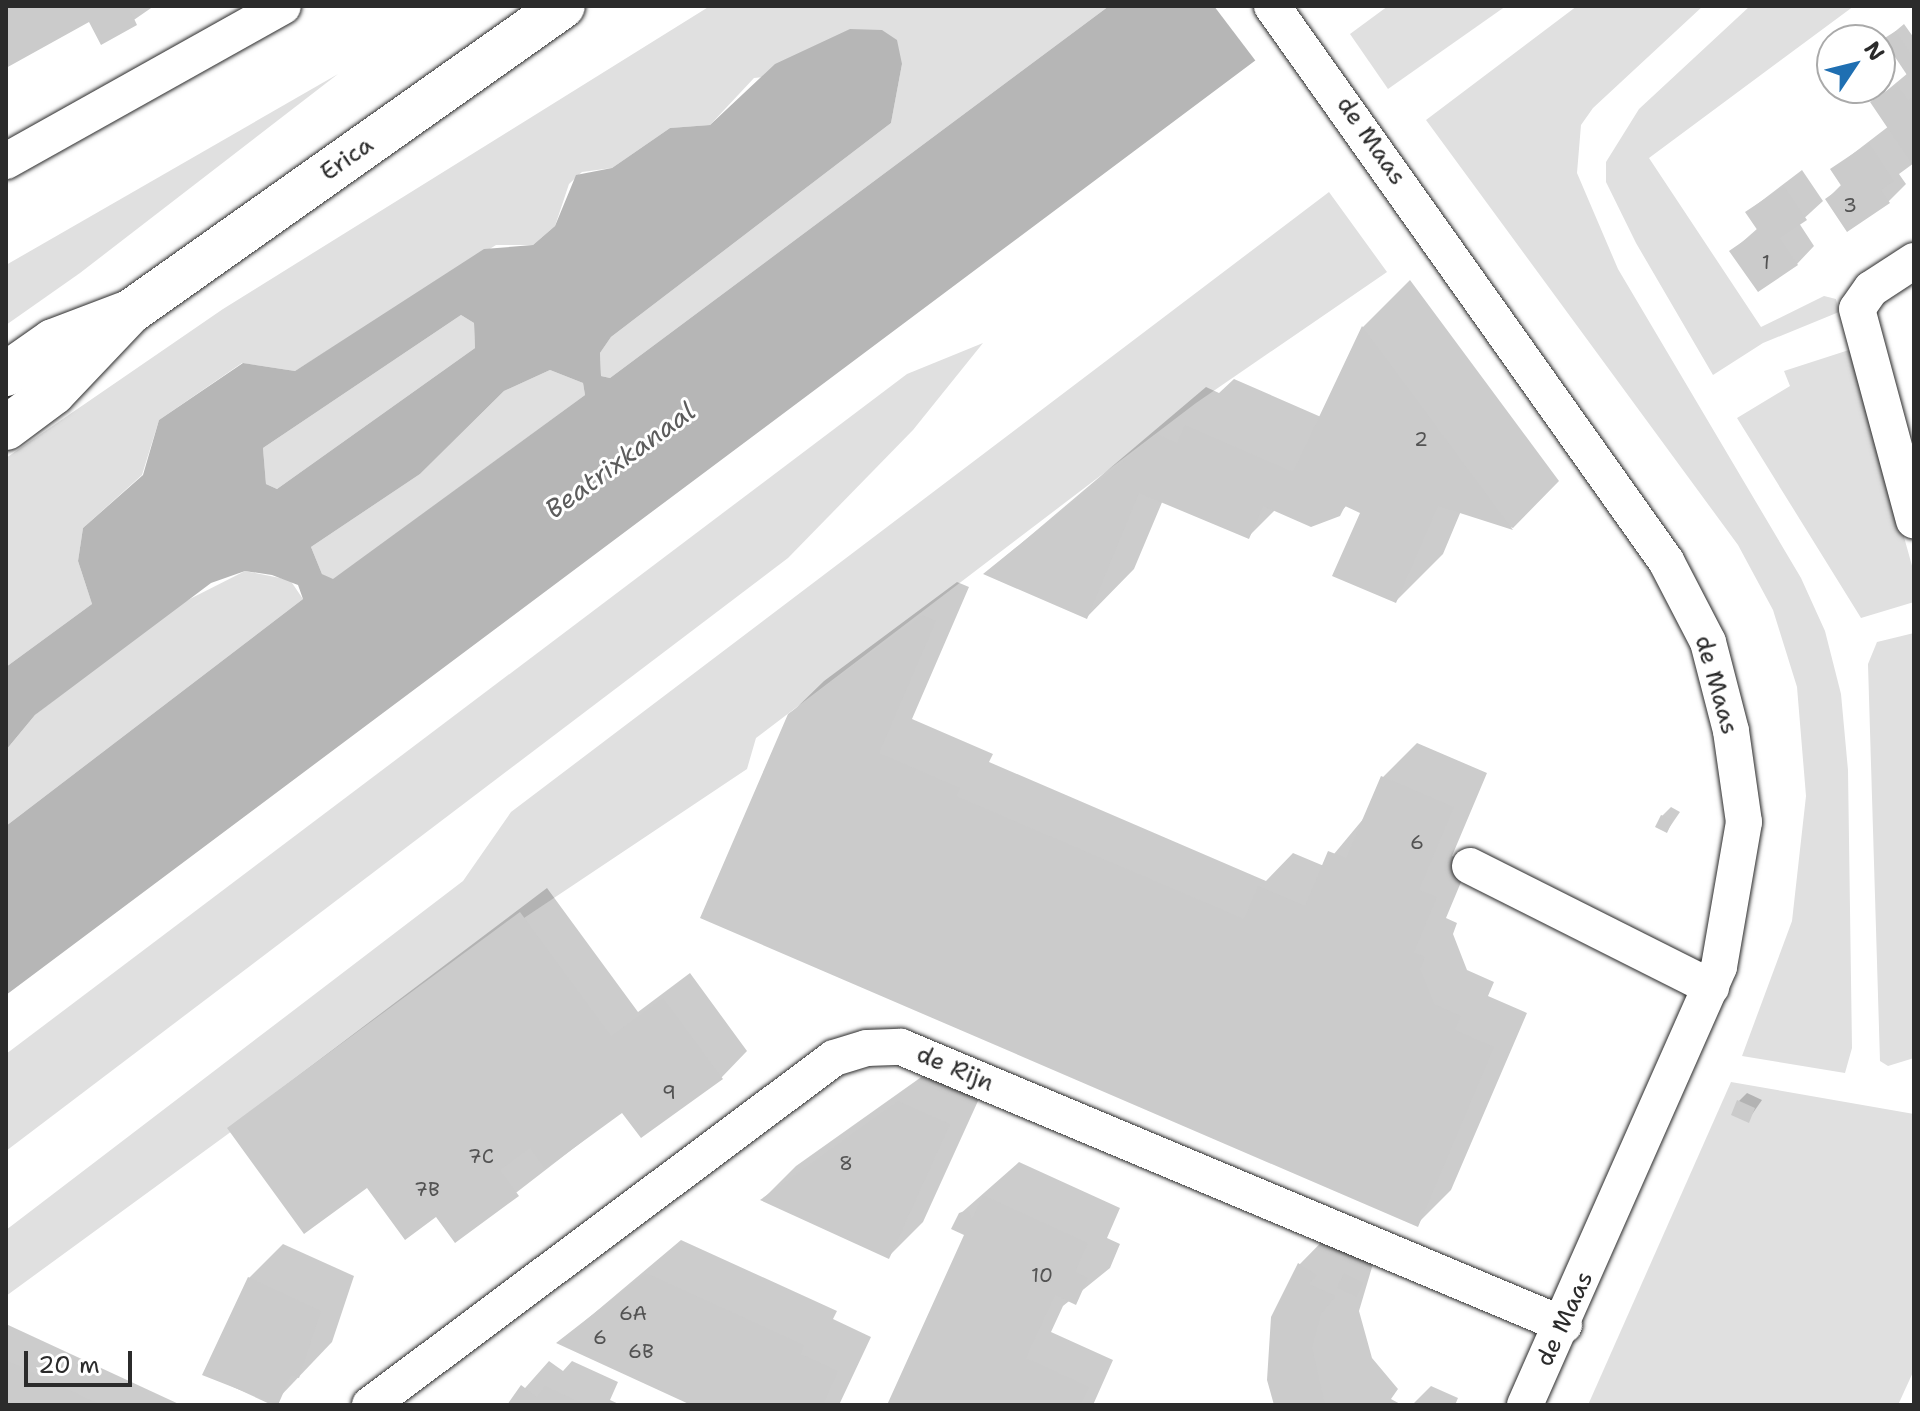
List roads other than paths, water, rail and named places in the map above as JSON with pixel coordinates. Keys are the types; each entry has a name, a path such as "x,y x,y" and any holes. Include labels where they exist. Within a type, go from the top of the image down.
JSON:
{"main road":[{"name":"Erica","path":"6,428 53,393 130,312 563,6"},
{"name":"Erica","path":"6,374 53,341 130,312"}],"street":[{"path":"6,161 283,6"},
{"name":"de Maas","path":"1272,6 1336,90 1666,561 1708,642 1744,822 1711,987 1564,1325 1525,1405"},
{"path":"1914,261 1871,289 1857,309 1914,520"},
{"path":"1470,866 1711,987"},
{"name":"de Rijn","path":"370,1405 834,1058 867,1048 901,1047 1564,1325"}],"water":[{"name":"Beatrixkanaal","path":"1109,6 1328,6 6,995 6,826 303,599 298,585 272,575 245,571 211,583 35,715 6,750 6,667 92,604 78,561 83,528 143,475 159,420 243,363 295,371 484,249 533,245 555,226 576,175 612,168 670,128 710,125 775,64 850,29 882,30 897,40 902,64 891,123 611,337 600,353 601,376 610,378","holes":["461,315 474,323 475,348 277,489 266,484 263,448","550,370 583,383 585,395 333,579 322,574 311,547 420,474 504,391"]}]}
